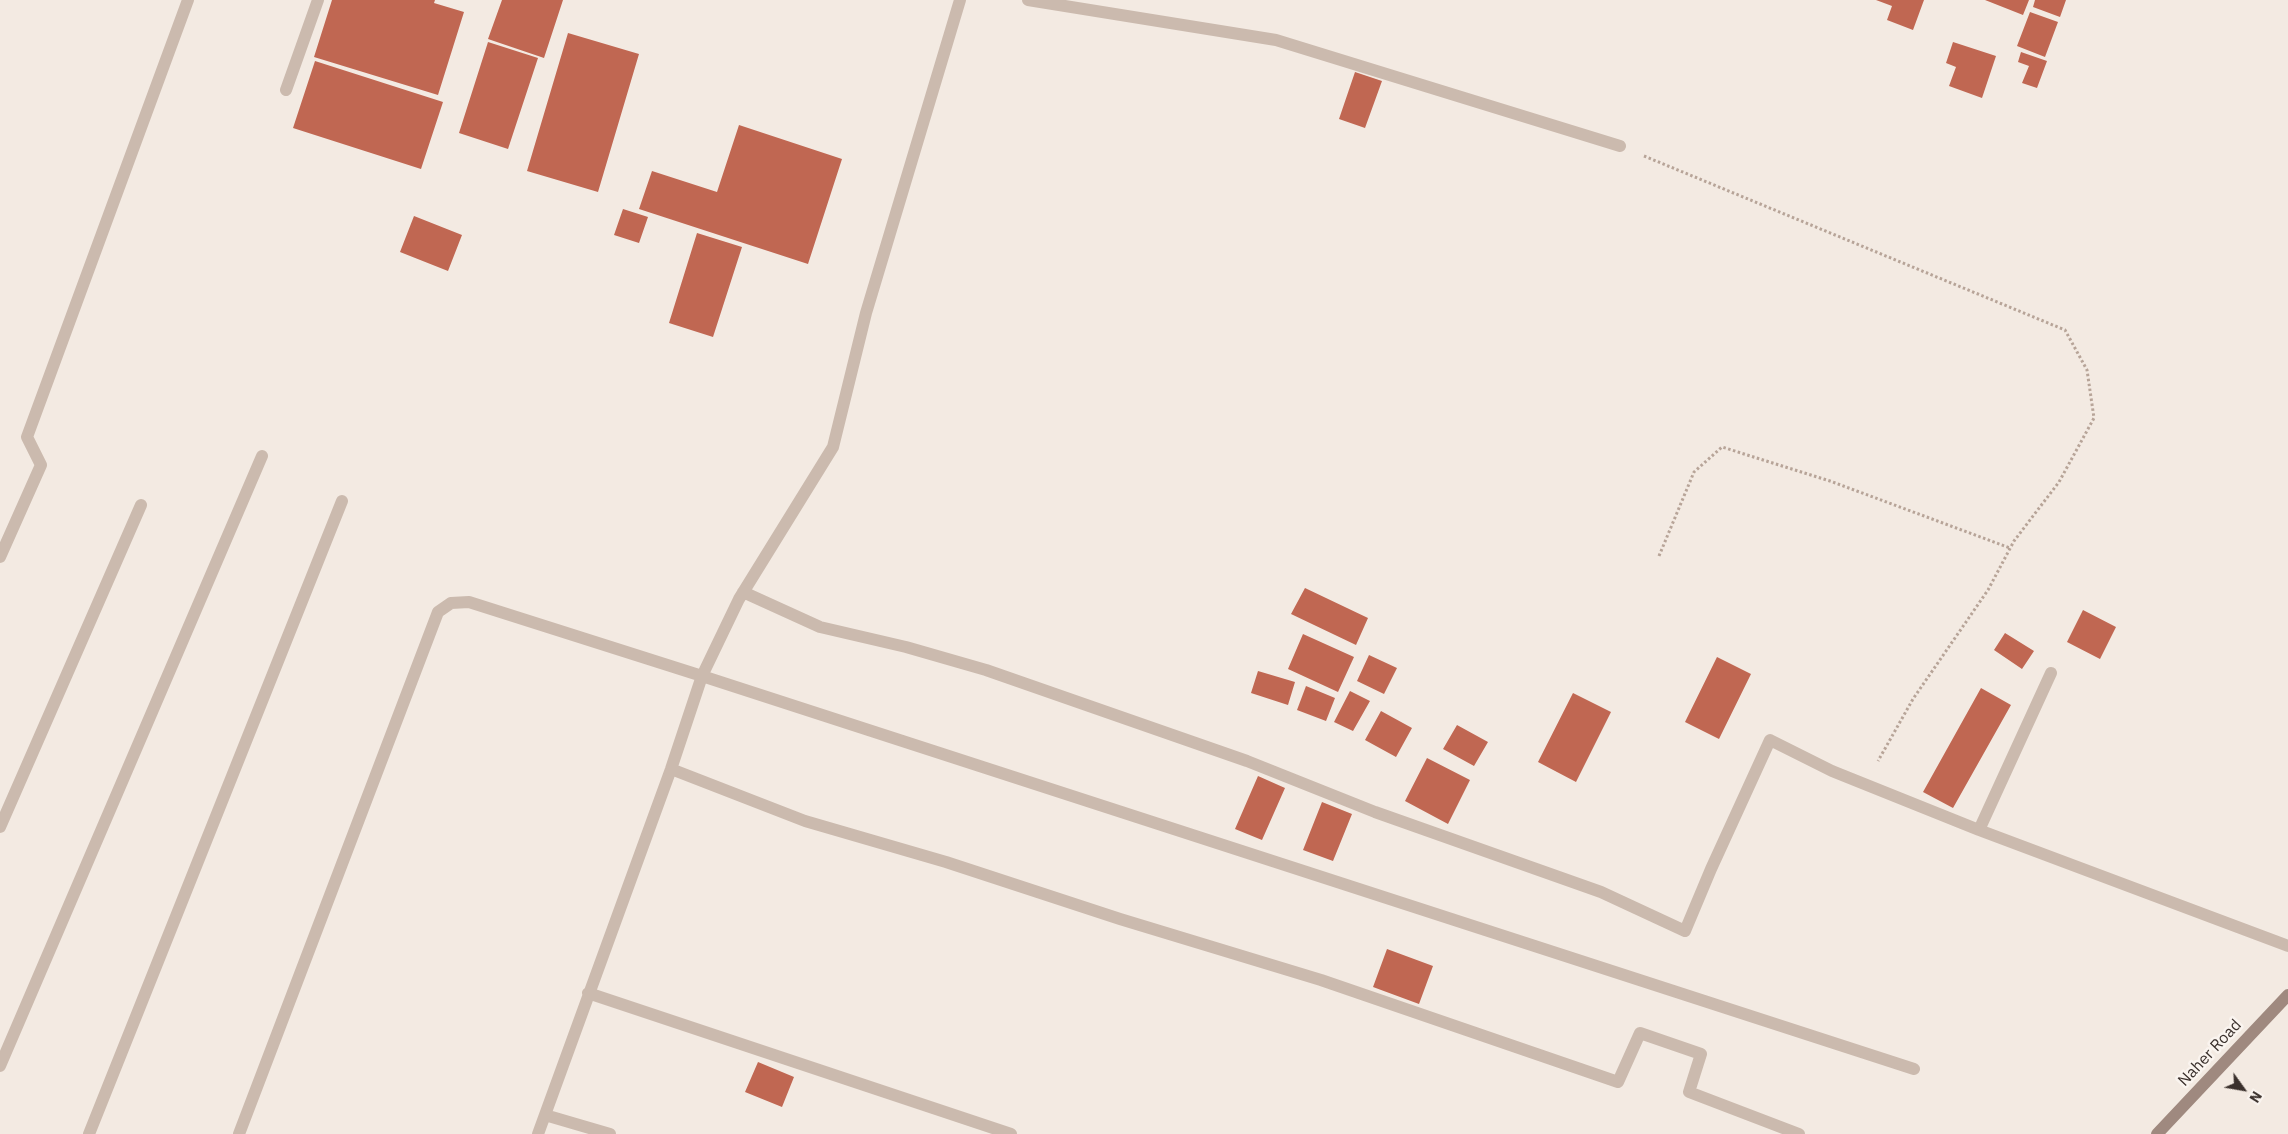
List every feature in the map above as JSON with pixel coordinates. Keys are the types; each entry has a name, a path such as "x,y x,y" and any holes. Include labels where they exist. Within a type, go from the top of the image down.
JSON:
{"main road":[{"name":"Naher Road","path":"2157,1134 2288,994"}],"street":[{"path":"0,557 40,465 27,437 188,0"},
{"path":"286,90 318,0"},
{"path":"538,1134 588,992 671,769 702,676 743,592 833,447 866,313 960,0"},
{"path":"1028,0 1276,40 1620,146"},
{"path":"0,1066 262,456"},
{"path":"89,1134 342,501"},
{"path":"0,827 141,505"},
{"path":"743,592 820,626 906,647 986,670 1247,760 1375,812 1601,892 1686,931 1711,869 1770,740 1832,771 1978,830 2288,946"},
{"path":"239,1134 438,612 451,603 469,602 1914,1069"},
{"path":"1978,830 2051,673"},
{"path":"671,769 805,821 946,862 1120,919 1321,980 1618,1082 1640,1033 1700,1054 1689,1092 1799,1134"},
{"path":"588,992 1011,1134"},
{"path":"545,1115 610,1134"}],"path":[{"path":"1620,146 2065,330 2087,370 2094,418 2059,482 2010,548 1988,590 1913,699 1890,742 1863,784"},
{"path":"1659,556 1694,472 1722,447 1830,481 2010,548"}],"building":[{"path":"332,0 435,0 434,3 464,12 438,95 314,57"},
{"path":"502,0 563,0 544,58 488,39"},
{"path":"1876,0 1924,0 1913,30 1887,20 1892,6"},
{"path":"1985,0 2029,0 2023,15"},
{"path":"2035,0 2066,0 2060,17 2033,7"},
{"path":"2030,12 2058,22 2045,57 2017,46"},
{"path":"568,33 639,54 598,192 527,171"},
{"path":"488,42 538,58 508,149 459,133"},
{"path":"1953,42 1996,56 1982,98 1949,86 1956,67 1946,63"},
{"path":"2021,52 2047,61 2037,88 2022,83 2029,66 2018,62"},
{"path":"315,61 443,102 421,169 293,128"},
{"path":"1355,72 1382,81 1365,128 1339,119"},
{"path":"739,125 842,159 808,264 639,209 652,171 717,192"},
{"path":"623,209 648,217 639,243 614,235"},
{"path":"414,216 462,235 448,271 400,252"},
{"path":"697,233 742,247 713,337 669,323"},
{"path":"1305,588 1368,618 1356,645 1291,614"},
{"path":"2083,610 2116,627 2100,659 2067,642"},
{"path":"2005,633 2034,651 2022,669 1994,650"},
{"path":"1303,634 1354,657 1338,692 1288,669"},
{"path":"1369,655 1397,668 1384,694 1357,681"},
{"path":"1717,657 1751,674 1719,739 1685,722"},
{"path":"1258,671 1295,682 1288,705 1251,693"},
{"path":"1306,686 1335,698 1326,721 1297,710"},
{"path":"1981,688 2011,705 1953,808 1923,792"},
{"path":"1350,691 1370,701 1353,731 1334,722"},
{"path":"1573,693 1611,712 1576,782 1538,762"},
{"path":"1381,711 1412,728 1396,757 1365,740"},
{"path":"1457,725 1488,742 1474,766 1443,749"},
{"path":"1427,758 1470,780 1448,824 1405,801"},
{"path":"1258,776 1285,788 1262,840 1235,829"},
{"path":"1322,802 1352,814 1333,861 1303,850"},
{"path":"1387,949 1433,966 1419,1004 1373,987"},
{"path":"758,1062 794,1077 782,1107 745,1092"}]}
